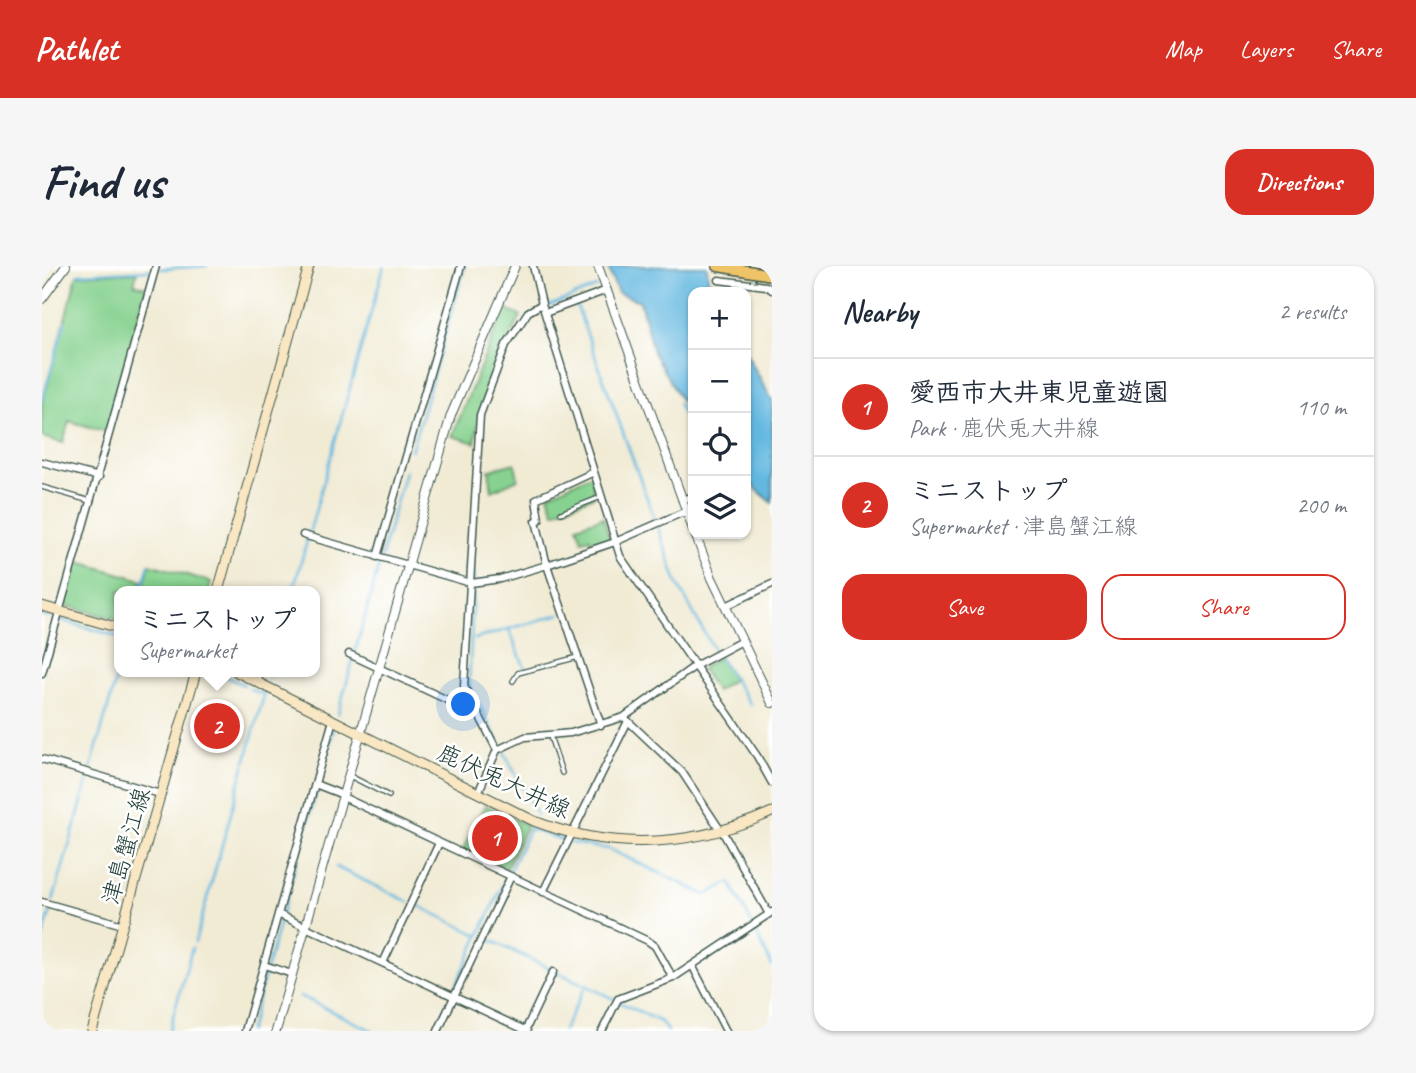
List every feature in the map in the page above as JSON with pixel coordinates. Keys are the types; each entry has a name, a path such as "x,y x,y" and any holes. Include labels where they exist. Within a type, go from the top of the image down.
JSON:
{"main road":[{"path":"219,586 309,266"},
{"path":"718,266 772,275"},
{"path":"42,606 114,627"},
{"name":"津島蟹江線","path":"92,1031 194,677"},
{"name":"鹿伏兎大井線","path":"248,677 534,821 571,834 628,842 673,840 722,831 772,812"}],"street":[{"path":"43,298 66,266"},
{"path":"42,673 156,266"},
{"path":"381,558 461,266"},
{"path":"276,1031 451,415 515,266"},
{"path":"533,266 542,304 615,542 631,573 772,783"},
{"path":"598,266 688,516"},
{"path":"719,280 766,286 772,290"},
{"path":"545,313 607,290"},
{"path":"500,749 464,687 480,415 506,345 528,312 542,304"},
{"path":"42,462 99,477"},
{"path":"594,471 535,500 539,520 536,521 547,565 601,725"},
{"path":"682,500 688,498"},
{"path":"306,536 472,582 547,565 615,542 686,511"},
{"path":"697,539 772,704"},
{"path":"726,606 772,584"},
{"path":"478,793 500,749 525,737 626,719 695,666 742,641"},
{"path":"353,655 458,705 470,698"},
{"path":"602,1031 618,999 673,978 693,967 771,913 722,831 682,772 626,719"},
{"path":"543,892 626,719"},
{"path":"245,1031 281,915 333,720"},
{"path":"42,759 160,794"},
{"path":"317,785 648,941 655,946 673,978"},
{"path":"383,963 439,842"},
{"path":"438,1031 511,876"},
{"path":"42,902 123,925"},
{"path":"281,915 526,1031 553,972"},
{"path":"266,966 292,974"},
{"path":"693,967 726,1031"}],"lane":[{"path":"42,487 92,501"},
{"path":"561,513 601,497"},
{"path":"513,681 519,673 578,657"},
{"path":"259,677 261,683"},
{"path":"550,734 562,773"},
{"path":"349,776 388,796"}],"green space":[{"path":"137,272 134,284 147,287 107,432 69,421 63,443 42,437 42,404 77,275"},
{"path":"504,309 521,316 492,377 481,410 475,443 452,436"},
{"path":"515,463 518,479 492,491 489,470"},
{"path":"588,476 592,477 594,496 554,512 548,495"},
{"path":"603,517 611,541 593,547 590,538 582,540 577,526"},
{"path":"76,561 142,580 140,586 114,586 114,619 64,605"},
{"path":"150,564 211,582 210,586 143,586"},
{"path":"719,657 734,679 716,691 701,669"},
{"path":"485,805 527,825 505,871 462,851"}],"water":[{"path":"607,266 707,266 708,279 712,287 688,287 688,412 653,352 640,301 618,293"},
{"path":"751,362 772,400 772,503 751,484"}],"waterway":[{"path":"160,269 207,266"},
{"path":"294,586 384,266"},
{"path":"411,451 465,266"},
{"path":"78,274 150,270"},
{"path":"549,306 597,287"},
{"path":"576,304 655,520"},
{"path":"42,401 65,322"},
{"path":"678,403 688,424"},
{"path":"338,714 405,471"},
{"path":"657,526 678,585 714,650"},
{"path":"142,586 149,564"},
{"path":"474,573 469,685 537,815"},
{"path":"475,639 560,614"},
{"path":"42,615 50,617"},
{"path":"61,620 114,636"},
{"path":"509,629 525,668"},
{"path":"720,659 751,705"},
{"path":"91,768 116,677"},
{"path":"227,677 244,685"},
{"path":"195,942 264,695 250,689"},
{"path":"249,1031 334,729"},
{"path":"53,901 89,777"},
{"path":"509,872 530,828"},
{"path":"529,829 563,840"},
{"path":"571,843 609,849 706,895 730,882 751,922"},
{"path":"336,867 409,902"},
{"path":"453,992 506,878"},
{"path":"415,904 478,935"},
{"path":"42,940 51,910"},
{"path":"754,928 772,966"},
{"path":"486,938 614,999"},
{"path":"169,1031 192,948"},
{"path":"563,1031 584,989"},
{"path":"300,996 373,1031"},
{"path":"434,1031 449,999"},
{"path":"619,1002 661,1022 667,1031"}],"place":[{"name":"ミニストップ","path":"217,726"},
{"name":"愛西市大井東児童遊園","path":"495,838"}]}
